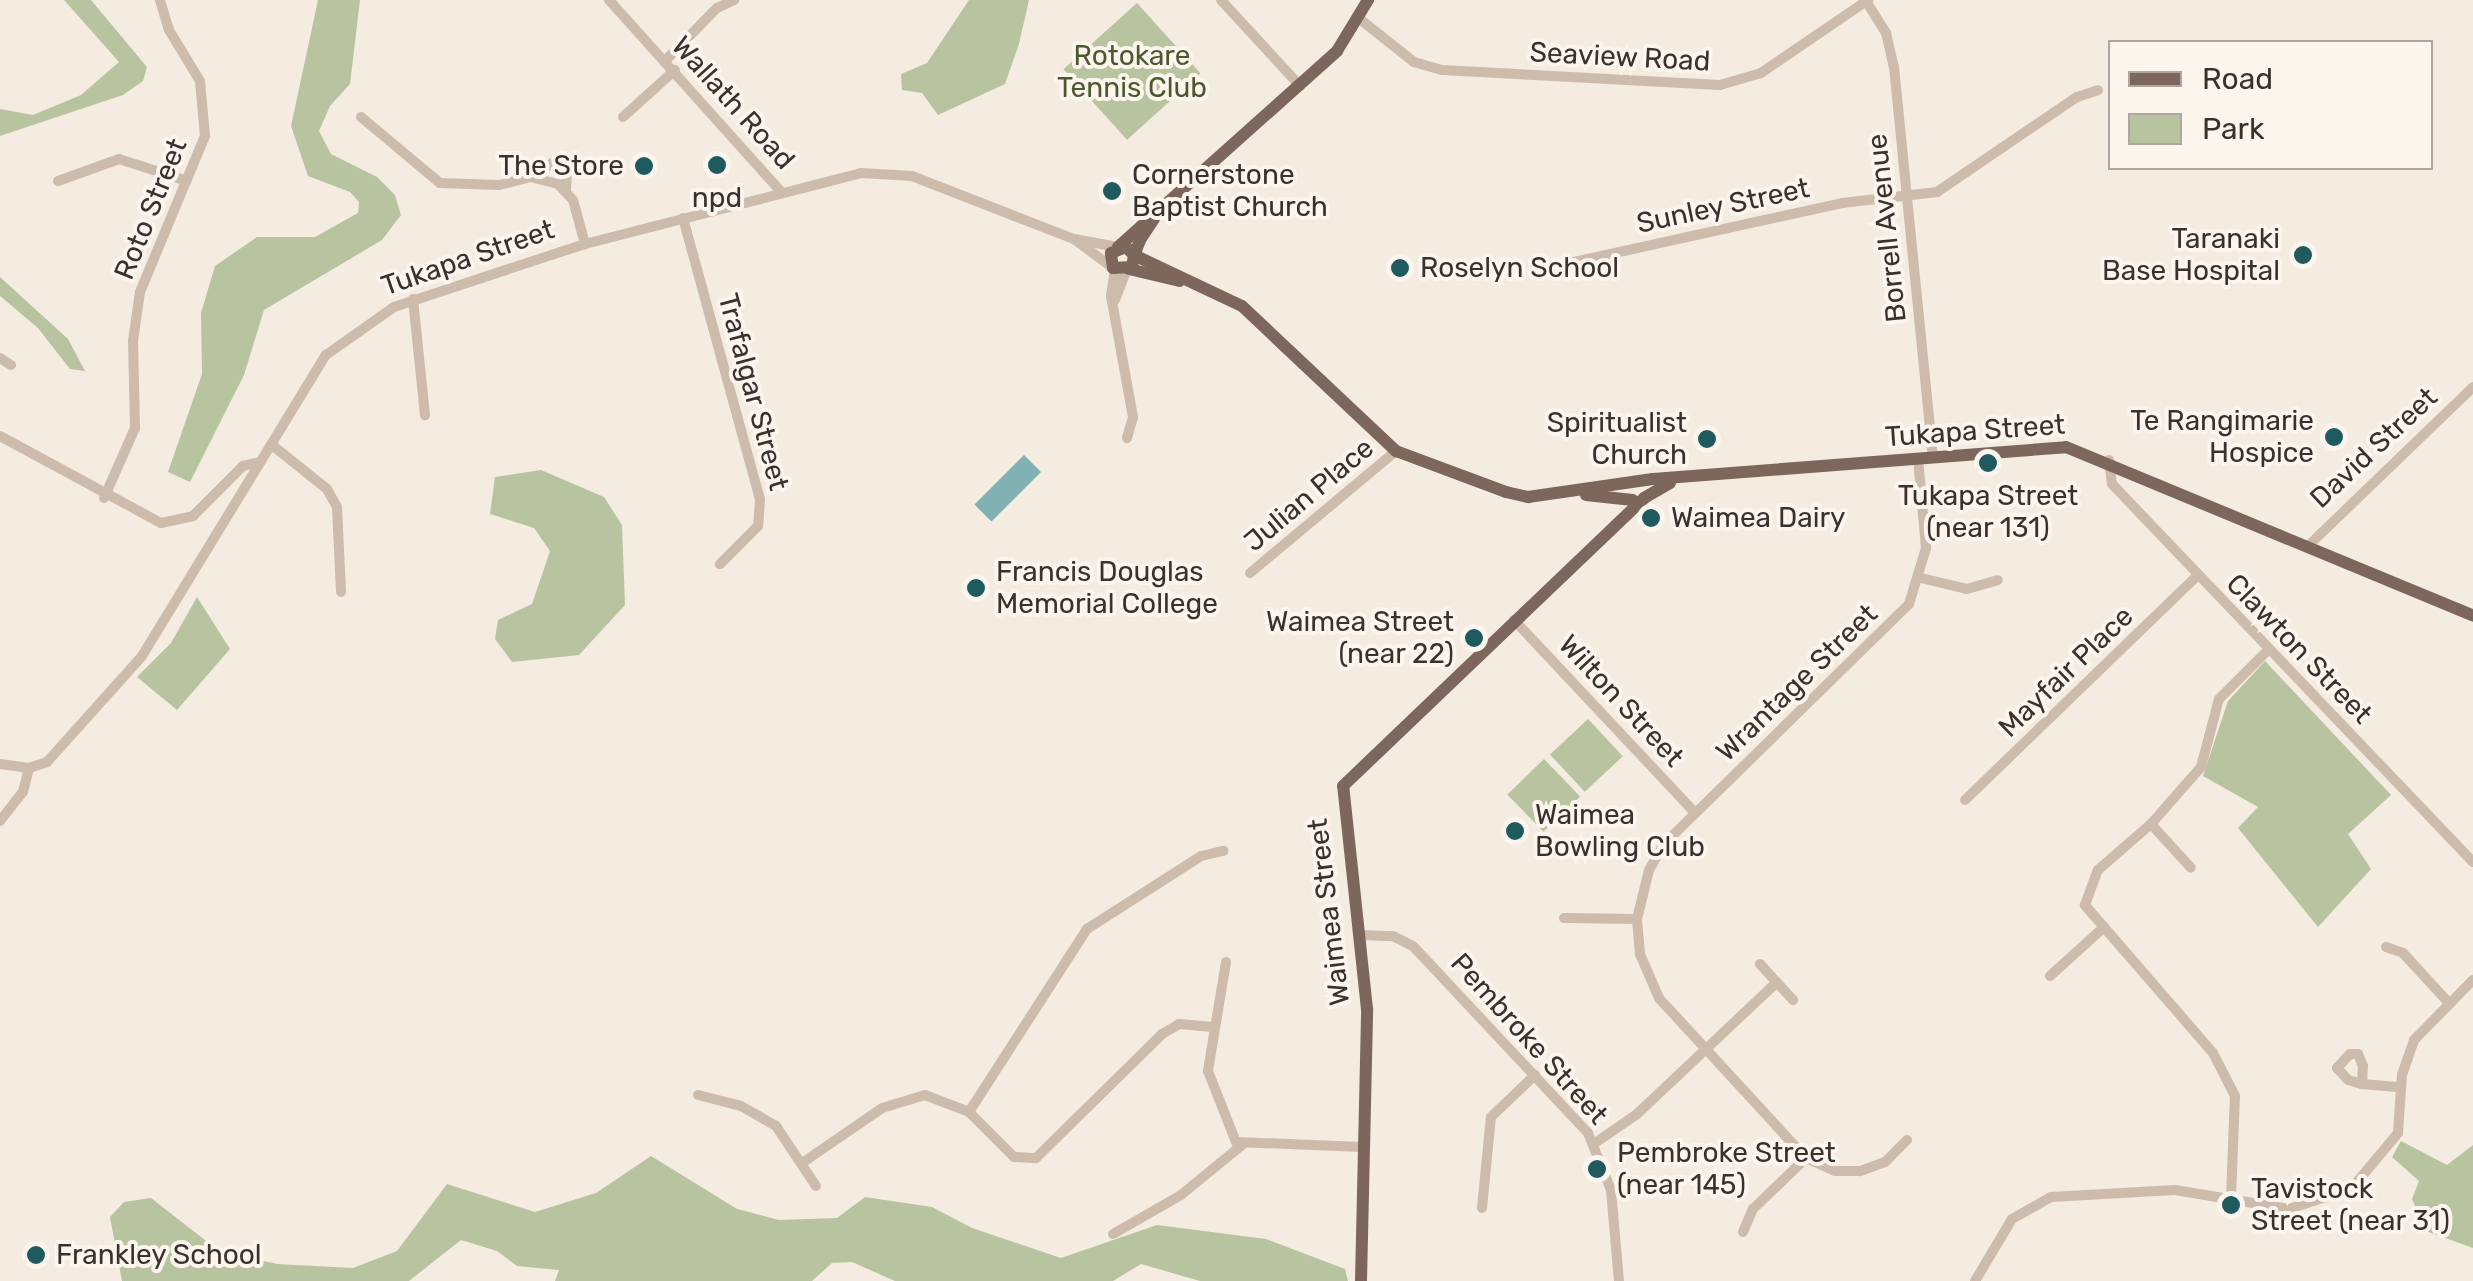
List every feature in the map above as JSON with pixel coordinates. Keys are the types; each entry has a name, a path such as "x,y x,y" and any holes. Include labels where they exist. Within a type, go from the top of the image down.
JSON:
{"main road":[{"path":"1118,247 1154,220 1300,86 1361,20 1368,0"},
{"path":"1123,267 1154,220"},
{"path":"1118,247 1123,267"},
{"path":"1118,247 1123,267"},
{"name":"Tukapa Street","path":"1123,267 1188,281 1261,320 1396,451 1518,495 1580,492 1630,497"},
{"name":"Tukapa Street","path":"1580,492 1597,497 1630,497 1670,482 2050,446 2109,460 2473,616"},
{"path":"1597,497 1608,508 1609,530"},
{"name":"Waimea Street","path":"1361,1281 1367,1009 1343,786 1609,530 1630,497"}],"street":[{"name":"Roto Street","path":"104,498 136,428 137,305 205,136 205,96 160,0"},
{"name":"Wallath Road","path":"609,0 781,192"},
{"path":"666,60 716,8 734,0"},
{"path":"1221,0 1300,86"},
{"name":"Seaview Road","path":"1361,20 1414,62 1442,70 1720,85 1762,73 1867,1"},
{"name":"Borrell Avenue","path":"1867,1 1890,44 1907,197 1925,458"},
{"path":"624,117 674,70"},
{"name":"Sunley Street","path":"1551,267 1842,203 1907,197 1946,187 2076,97 2098,90"},
{"path":"361,117 440,183 499,185 530,177 558,160 567,170 566,190 585,244"},
{"path":"58,181 119,159 186,181"},
{"name":"Tukapa Street","path":"0,821 23,792 29,768 56,755 159,635 336,345 413,299 585,244 861,173 912,176 1074,240 1123,267"},
{"path":"530,177 566,190"},
{"name":"Trafalgar Street","path":"684,218 760,499 758,526 720,564"},
{"name":"Tukapa Street","path":"1074,240 1118,247"},
{"path":"1123,267 1113,305 1133,417 1127,438"},
{"path":"413,299 425,415"},
{"path":"0,358 11,365"},
{"name":"David Street","path":"2309,545 2473,387"},
{"path":"0,436 149,520 184,520 243,466 262,462"},
{"path":"272,445 327,489 337,507 341,592"},
{"name":"Julian Place","path":"1250,573 1396,451"},
{"name":"Wrantage Street","path":"1636,919 1656,855 1694,812 1891,627 1920,578 1926,548 1925,458"},
{"name":"Clawton Street","path":"2109,460 2112,484 2473,862"},
{"name":"Mayfair Place","path":"1966,800 2198,575"},
{"path":"1920,578 1967,589 1998,580"},
{"name":"Wilton Street","path":"1514,620 1694,812"},
{"path":"2231,1198 2235,1096 2213,1053 2085,904 2088,883 2152,824 2201,767 2219,699 2268,650"},
{"path":"0,764 29,768"},
{"path":"2152,824 2192,868"},
{"path":"969,1112 1088,929 1201,856 1224,851"},
{"path":"1564,918 1636,919 1651,985 1705,1050 1806,1158 1835,1171 1860,1171 1885,1162 1908,1140"},
{"path":"2050,976 2104,927"},
{"name":"Pembroke Street","path":"1360,934 1393,936 1412,946 1594,1143 1611,1190 1619,1281"},
{"path":"2386,947 2403,952 2449,1002"},
{"path":"1226,962 1208,1071 1232,1136 1242,1145"},
{"path":"1760,964 1794,1000"},
{"path":"1974,1281 2012,1219 2051,1197 2147,1188 2289,1209 2352,1188 2391,1148 2400,1087 2414,1040 2473,980"},
{"path":"1594,1143 1637,1114 1776,983"},
{"path":"805,1160 911,1096 938,1098 969,1112 1008,1153 1036,1158 1162,1034 1179,1024 1213,1027"},
{"path":"1482,1208 1490,1118 1534,1076"},
{"path":"2362,1084 2400,1087"},
{"path":"698,1095 759,1114 805,1160 816,1186"},
{"path":"1113,1234 1181,1195 1242,1145 1362,1147"},
{"path":"1743,1232 1753,1209 1806,1158"}],"green space":[{"path":"64,0 91,0 147,67 143,81 123,95 0,136 0,109 33,115 81,95 119,62"},
{"path":"318,0 360,0 350,84 330,106 319,131 331,154 377,177 395,195 401,215 382,240 264,310 244,375 190,482 168,472 202,374 201,313 215,266 257,237 315,237 358,213 359,202 350,192 308,176 291,126"},
{"path":"969,0 1029,0 1005,84 938,115 922,93 902,90 901,74 927,63"},
{"name":"Rotokare Tennis Club","path":"1137,3 1201,74 1127,140 1063,69"},
{"path":"0,277 68,339 85,371 70,369 38,328 0,296"},
{"path":"541,470 604,497 622,525 625,605 579,655 512,662 495,639 498,620 532,604 550,551 534,528 490,514 495,477"},
{"path":"197,597 230,649 177,710 137,677 171,643"},
{"path":"2265,661 2391,795 2348,834 2371,869 2318,927 2238,828 2258,807 2203,776 2228,701"},
{"path":"1588,719 1623,756 1585,792 1550,754"},
{"path":"1544,759 1580,796 1543,832 1507,794"},
{"path":"2401,1141 2447,1165 2473,1145 2473,1248 2426,1231 2412,1199 2419,1181 2392,1157"},
{"path":"651,1156 737,1209 779,1220 837,1218 865,1197 932,1207 972,1228 1061,1258 1157,1225 1266,1239 1345,1269 1348,1281 1200,1281 1141,1264 1113,1281 895,1281 852,1262 832,1263 812,1281 555,1281 559,1270 517,1266 497,1251 461,1240 409,1281 122,1281 110,1217 124,1202 151,1198 219,1251 277,1264 353,1268 397,1251 447,1184 535,1212 596,1193"}],"water":[{"path":"1024,455 1041,472 991,521 975,504"}],"place":[{"name":"npd","path":"717,165"},
{"name":"The Store","path":"644,166"},
{"name":"Cornerstone Baptist Church","path":"1112,191"},
{"name":"Taranaki Base Hospital","path":"2303,255"},
{"name":"Roselyn School","path":"1400,268"},
{"name":"Te Rangimarie Hospice","path":"2334,437"},
{"name":"Spiritualist Church","path":"1707,439"},
{"name":"Tukapa Street (near 131)","path":"1988,463"},
{"name":"Waimea Dairy","path":"1651,518"},
{"name":"Francis Douglas Memorial College","path":"976,588"},
{"name":"Waimea Street (near 22)","path":"1474,638"},
{"name":"Waimea Bowling Club","path":"1515,831"},
{"name":"Pembroke Street (near 145)","path":"1597,1169"},
{"name":"Tavistock Street (near 31)","path":"2231,1205"},
{"name":"Frankley School","path":"36,1255"}]}
